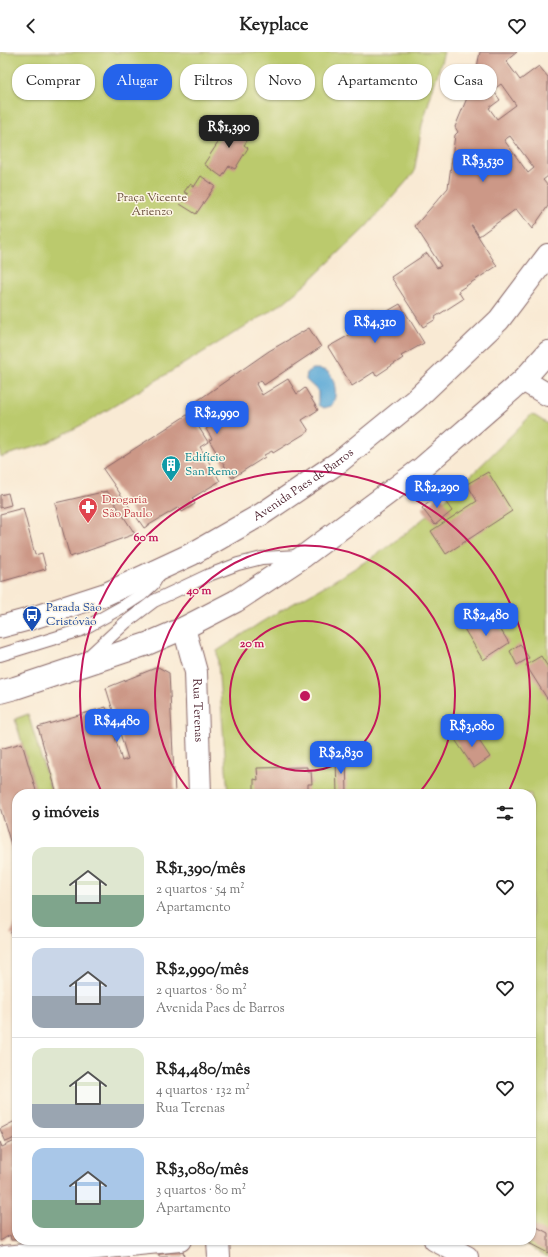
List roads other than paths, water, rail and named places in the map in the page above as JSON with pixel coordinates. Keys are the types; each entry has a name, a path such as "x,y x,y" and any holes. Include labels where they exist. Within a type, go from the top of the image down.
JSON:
{"main road":[{"name":"Avenida Paes de Barros","path":"0,627 106,594 192,554 262,514 345,457 415,400 499,320 548,255"},
{"path":"0,692 147,644 184,628 236,601 304,556 422,468 523,380 548,352"},
{"path":"523,380 548,395"},
{"name":"Rua Terenas","path":"184,628 196,672 200,789"},
{"path":"5,1257 129,1245"},
{"path":"218,1245 219,1257"},
{"path":"443,1245 458,1255"}],"lane":[{"path":"77,668 125,623 154,601 209,575 238,564 262,558 304,556"},
{"path":"0,655 81,630 141,595 154,584 164,567"}],"water":[{"path":"312,369 320,369 331,375 335,389 335,398 331,406 323,408 318,405 318,391 306,380 307,372"}],"place":[{"name":"Edifício San Remo","path":"171,482"},
{"name":"Drogaria São Paulo","path":"88,524"},
{"name":"Parada São Cristóvão","path":"32,632"}],"park label":[{"name":"Praça Vicente Arienzo","path":"152,205"}]}
